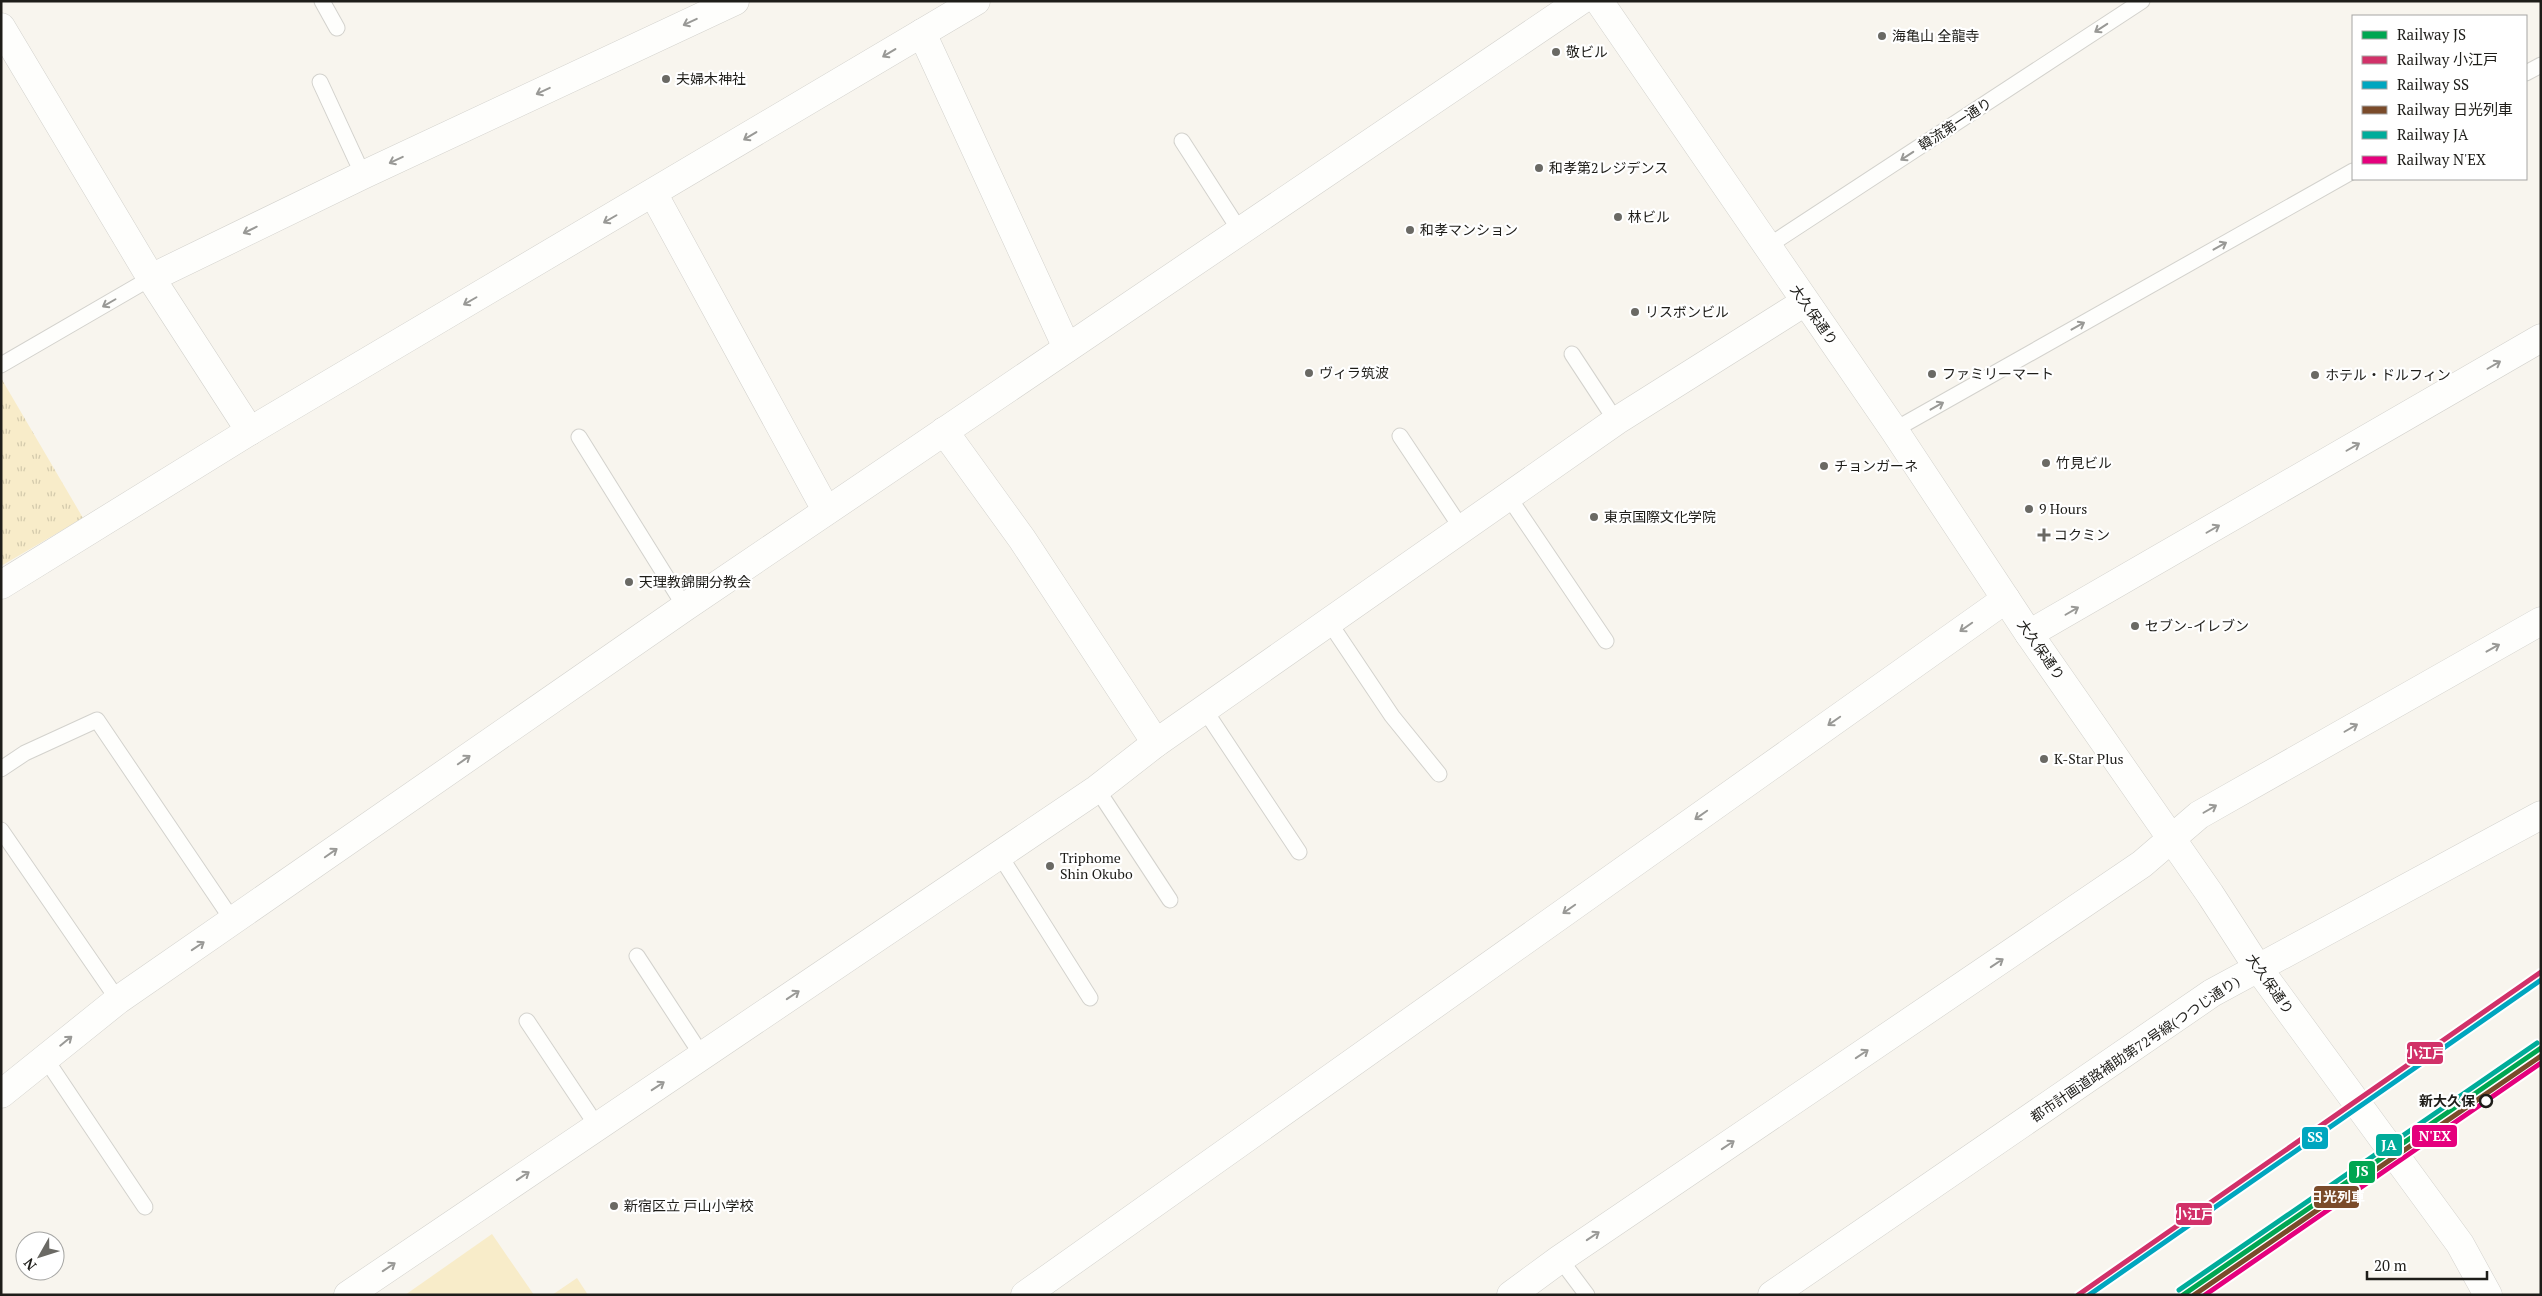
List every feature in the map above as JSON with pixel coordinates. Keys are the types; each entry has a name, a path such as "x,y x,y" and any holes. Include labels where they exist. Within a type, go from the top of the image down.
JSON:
{"street":[{"path":"151,278 363,175 734,1"},
{"path":"1,586 250,431 976,1"},
{"path":"1,1094 118,1000 685,607 1580,1"},
{"name":"大久保通り","path":"1599,1 1894,430 2029,634 2172,839 2258,968 2460,1244 2488,1295"},
{"path":"1,27 151,278 250,431"},
{"path":"922,34 1067,348"},
{"path":"653,193 826,510"},
{"path":"348,1295 597,1126 703,1057 1097,789 1156,743 1616,421 1805,302"},
{"path":"2029,634 2541,338"},
{"path":"944,431 1022,539 1156,743"},
{"path":"1025,1295 2006,599"},
{"path":"1511,1295 1560,1258 2142,864 2199,815 2541,621"},
{"name":"都市計画道路補助第72号線(つつじ通り)","path":"1772,1295 2204,999 2541,815"}],"lane":[{"path":"322,1 337,28"},
{"name":"韓流第一通り","path":"1768,246 2142,1"},
{"path":"2527,72 2541,65"},
{"path":"320,82 363,175"},
{"path":"1182,141 1240,231"},
{"path":"1894,430 2352,172"},
{"path":"1,365 151,278"},
{"path":"1572,354 1616,421"},
{"path":"1400,436 1462,529"},
{"path":"579,437 685,607"},
{"path":"1508,496 1606,641"},
{"path":"1329,622 1392,716 1439,774"},
{"path":"1204,709 1299,852"},
{"path":"1,769 25,753 97,720 233,921"},
{"path":"1097,789 1170,900"},
{"path":"1,830 118,1000"},
{"path":"999,854 1090,998"},
{"path":"637,956 703,1057"},
{"path":"527,1021 597,1126"},
{"path":"45,1058 145,1207"},
{"path":"1560,1258 1587,1295"}],"green space":[{"path":"1,378 83,518 1,566"},
{"path":"492,1234 534,1295 405,1295"},
{"path":"577,1278 588,1295 552,1295"}],"rail line":[{"name":"小江戸","path":"2078,1295 2541,972"},
{"name":"SS","path":"2089,1295 2541,980"},
{"name":"JA","path":"2179,1290 2537,1043"},
{"name":"JS","path":"2183,1295 2541,1048"},
{"name":"日光列車","path":"2194,1295 2541,1056"},
{"name":"N'EX","path":"2205,1295 2541,1063"}],"place":[{"name":"海亀山 全龍寺","path":"1882,36"},
{"name":"敬ビル","path":"1556,52"},
{"name":"夫婦木神社","path":"666,79"},
{"name":"和孝第2レジデンス","path":"1539,168"},
{"name":"林ビル","path":"1618,217"},
{"name":"和孝マンション","path":"1410,230"},
{"name":"リスボンビル","path":"1635,312"},
{"name":"ヴィラ筑波","path":"1309,373"},
{"name":"ファミリーマート","path":"1932,374"},
{"name":"ホテル・ドルフィン","path":"2315,375"},
{"name":"竹見ビル","path":"2046,463"},
{"name":"チョンガーネ","path":"1824,466"},
{"name":"9 Hours","path":"2029,509"},
{"name":"東京国際文化学院","path":"1594,517"},
{"name":"コクミン","path":"2044,535"},
{"name":"天理教錦開分教会","path":"629,582"},
{"name":"セブン-イレブン","path":"2135,626"},
{"name":"K-Star Plus","path":"2044,759"},
{"name":"Triphome Shin Okubo","path":"1050,866"},
{"name":"新大久保","path":"2486,1101"},
{"name":"新宿区立 戸山小学校","path":"614,1206"}]}
